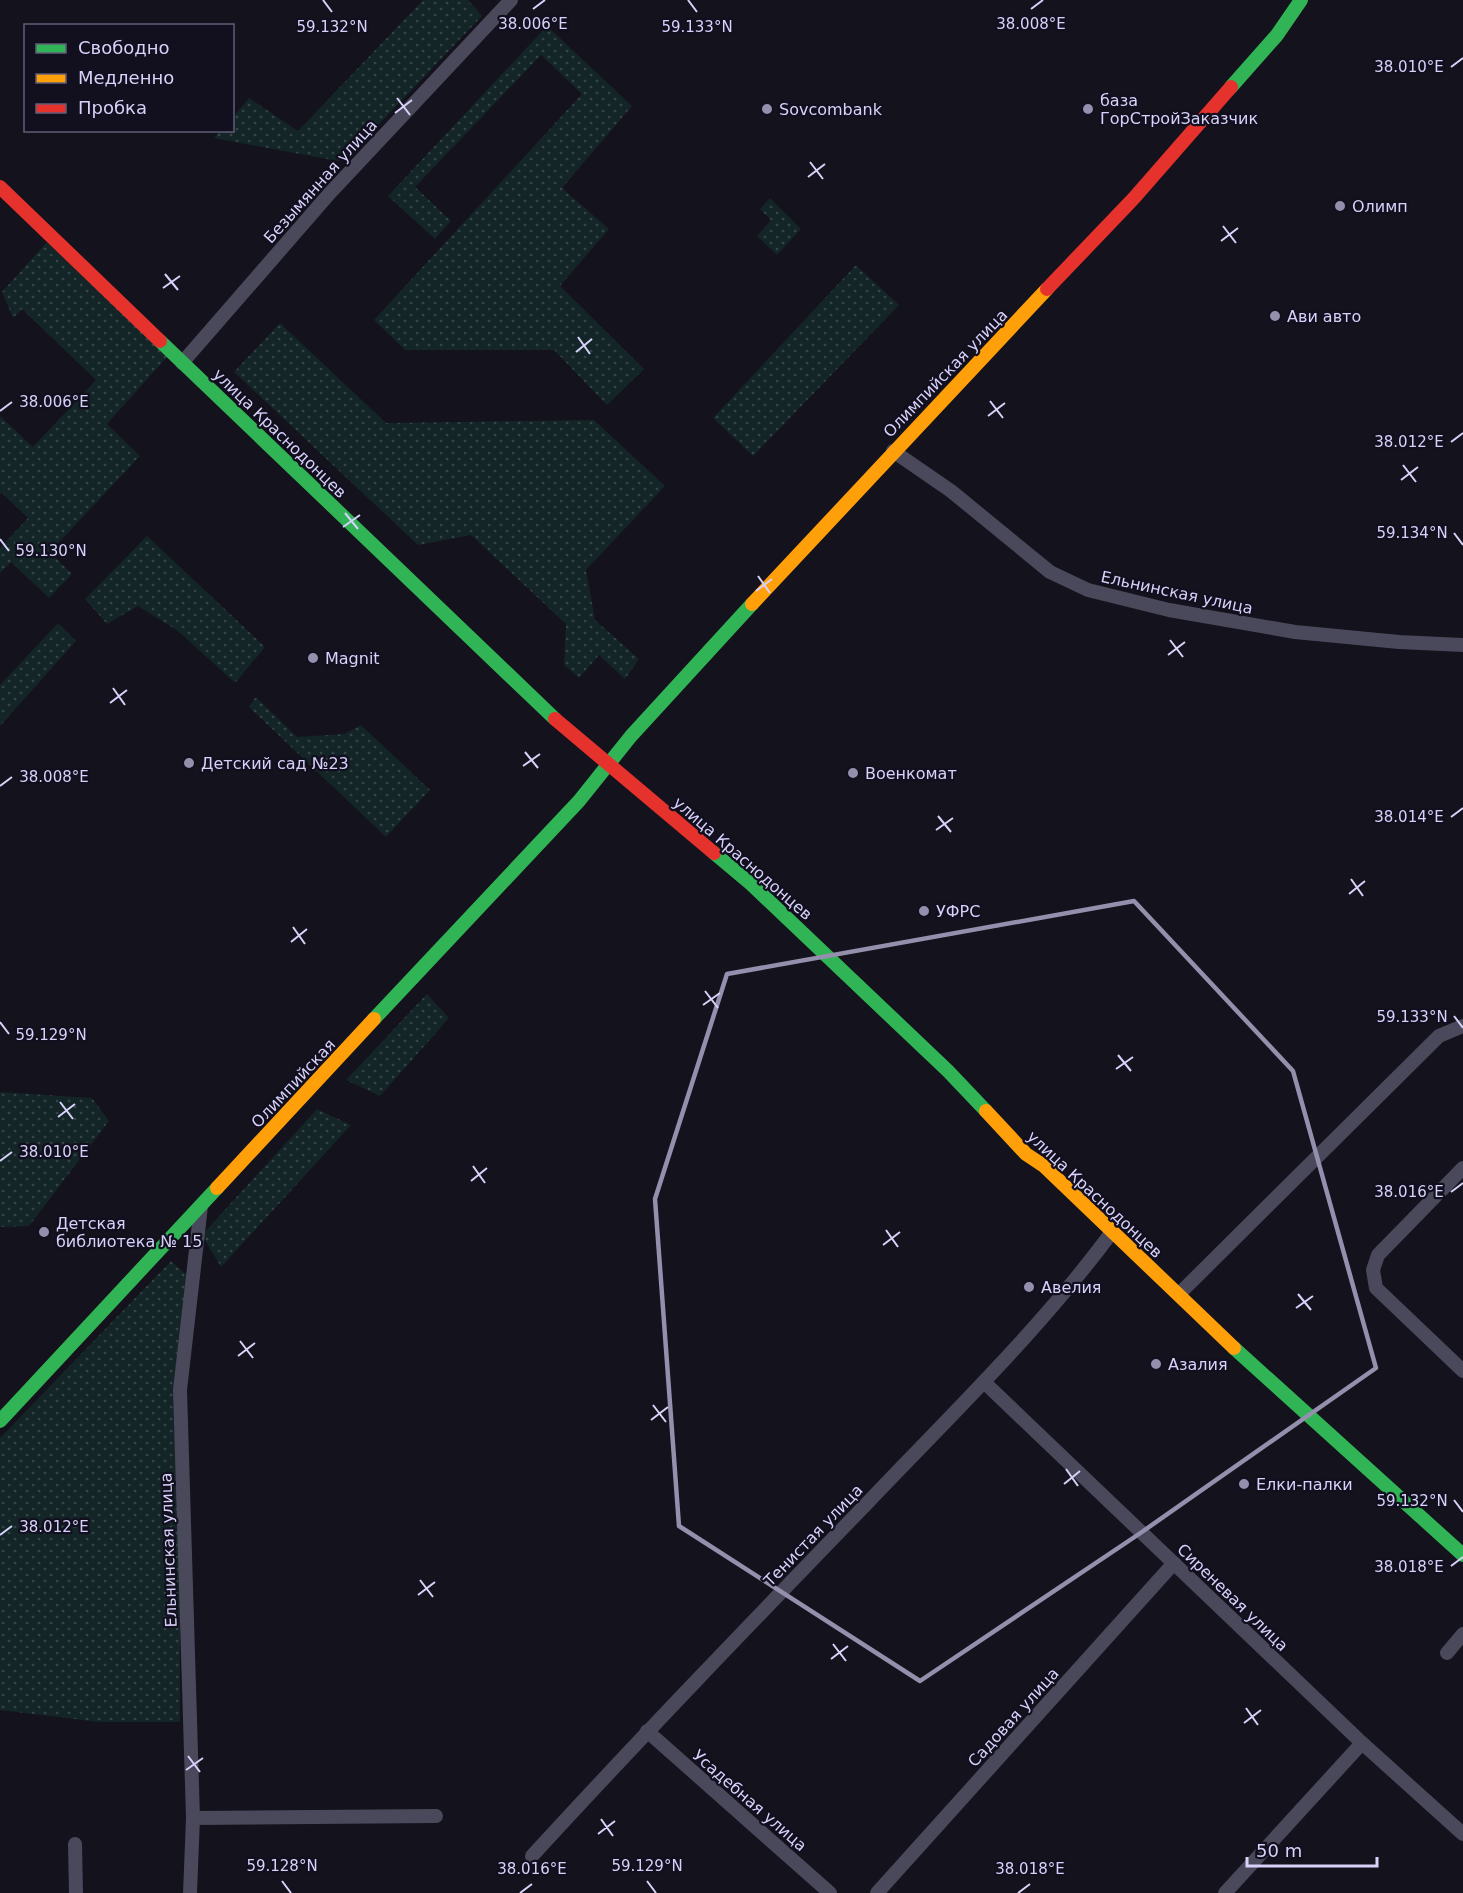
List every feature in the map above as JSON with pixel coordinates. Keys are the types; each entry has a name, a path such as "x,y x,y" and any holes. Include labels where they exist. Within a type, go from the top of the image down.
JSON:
{"street":[{"name":"Безымянная улица","path":"182,363 329,194 511,0"},
{"name":"Олимпийская улица","path":"608,766 631,736 893,451 1134,198 1277,35 1301,0"},
{"name":"улица Краснодонцев","path":"0,187 484,652 608,766 759,891 948,1071 1026,1154 1044,1166 1179,1294 1206,1323 1463,1556"},
{"name":"Ельнинская улица","path":"893,451 951,491 1050,572 1089,590 1169,610 1295,632 1399,642 1463,645"},
{"name":"Олимпийская","path":"0,1421 443,945 506,881 608,766"},
{"path":"1179,1294 1439,1036 1463,1026"},
{"path":"1463,1168 1378,1255 1373,1270 1376,1288 1463,1371"},
{"name":"Ельнинская улица","path":"190,1893 193,1818 180,1390 201,1206"},
{"name":"Тенистая улица","path":"532,1856 647,1731 984,1382 1085,1268 1112,1232"},
{"name":"Сиреневая улица","path":"984,1382 1362,1743 1463,1834"},
{"name":"Садовая улица","path":"877,1893 1174,1563"},
{"path":"1447,1653 1463,1634"},
{"name":"Усадебная улица","path":"647,1731 830,1893"},
{"path":"1225,1893 1362,1743"},
{"path":"193,1818 436,1816"},
{"path":"75,1844 76,1893"}],"highlighted area":[{"path":"1134,901 1293,1071 1376,1368 1139,1534 920,1681 679,1526 655,1199 727,974"}],"shaded area":[{"path":"423,0 468,0 482,16 346,159 338,161 214,138 219,132 234,132 234,116 249,98 298,131"},
{"path":"547,26 632,106 562,188 609,229 560,286 644,369 607,405 554,350 405,350 374,320 582,94 541,55 415,187 451,221 435,239 388,196"},
{"path":"770,198 801,229 777,255 757,236 771,220 760,209"},
{"path":"47,242 168,356 107,424 140,456 50,552 72,574 49,598 11,562 0,573 0,548 28,518 2,493 0,494 0,416 33,447 96,380 22,309 13,318 2,292"},
{"path":"856,265 899,305 753,456 713,418"},
{"path":"280,323 386,423 594,420 665,486 586,570 595,620 639,659 625,679 599,655 579,678 564,665 566,624 471,535 418,545 234,372"},
{"path":"147,536 265,647 235,683 178,631 138,606 107,624 85,599"},
{"path":"58,623 76,641 0,726 0,685"},
{"path":"256,697 297,737 344,734 361,725 430,790 386,837 249,707"},
{"path":"427,994 449,1018 380,1096 346,1080"},
{"path":"0,1092 92,1098 109,1121 29,1226 0,1227"},
{"path":"317,1109 351,1125 221,1267 202,1235"},
{"path":"171,1261 195,1282 180,1355 180,1722 99,1722 0,1710 0,1438"}],"traffic: fast":[{"path":"1231,87 1277,35 1301,0"},
{"path":"160,341 555,719"},
{"path":"374,1019 579,801 631,736 752,604"},
{"path":"714,853 751,884 948,1071 986,1111"},
{"path":"0,1421 217,1188"},
{"path":"1234,1348 1463,1555"}],"traffic: slow":[{"path":"752,604 1047,289"},
{"path":"217,1188 374,1019"},
{"path":"986,1111 1026,1154 1044,1166 1234,1348"}],"traffic: jam":[{"path":"1047,289 1134,198 1231,87"},
{"path":"0,187 160,341"},
{"path":"555,719 714,853"}],"place":[{"name":"Sovcombank","path":"767,109"},
{"name":"база ГорСтройЗаказчик","path":"1088,109"},
{"name":"Олимп","path":"1340,206"},
{"name":"Ави авто","path":"1275,316"},
{"name":"Magnit","path":"313,658"},
{"name":"Детский сад №23","path":"189,763"},
{"name":"Военкомат","path":"853,773"},
{"name":"УФРС","path":"924,911"},
{"name":"Детская библиотека № 15","path":"44,1232"},
{"name":"Авелия","path":"1029,1287"},
{"name":"Азалия","path":"1156,1364"},
{"name":"Елки-палки","path":"1244,1484"}]}
